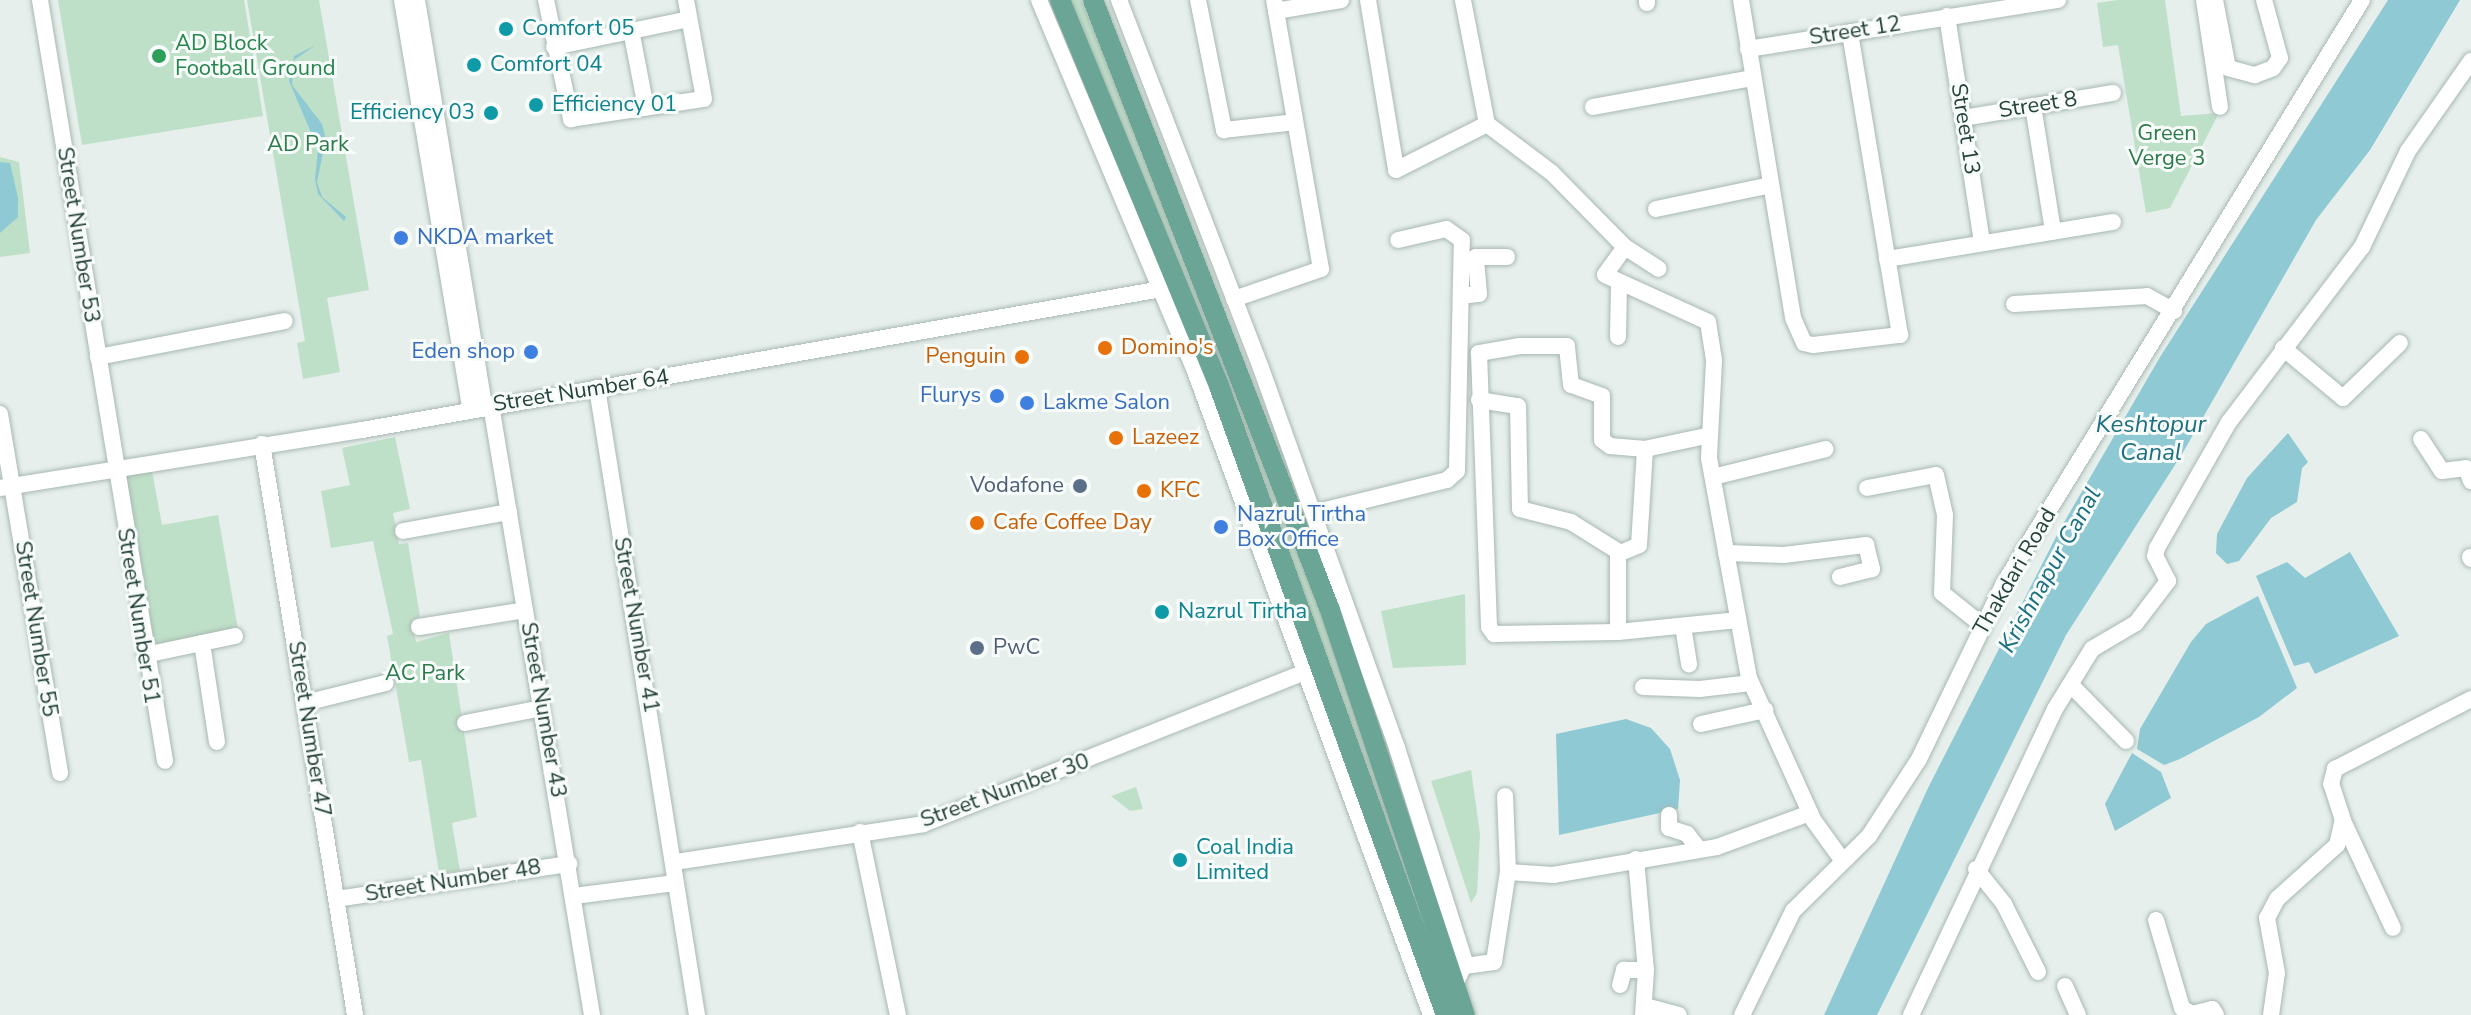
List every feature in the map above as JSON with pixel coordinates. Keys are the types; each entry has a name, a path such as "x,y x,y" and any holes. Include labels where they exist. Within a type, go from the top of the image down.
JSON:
{"main road":[{"path":"1060,0 1203,347 1310,670 1446,1015"},
{"path":"1093,0 1330,610 1460,975 1465,1015"}],"street":[{"name":"Street Number 53","path":"40,0 114,470"},
{"path":"402,0 481,406"},
{"path":"417,0 481,406"},
{"path":"546,0 570,119 704,99 686,0"},
{"path":"1039,0 1162,289 1310,670 1431,1015"},
{"path":"1119,0 1313,513 1421,820 1460,975 1494,962 1508,872 1505,796"},
{"path":"1198,0 1224,130 1295,122"},
{"path":"1234,299 1321,269 1275,6 1341,0"},
{"path":"1368,0 1396,170 1487,124"},
{"path":"1463,0 1487,124 1552,173 1625,247 1659,269"},
{"path":"1741,0 1793,318 1804,343 1900,335 1850,32"},
{"name":"Street 12","path":"1748,49 2058,0"},
{"path":"2204,0 2220,107"},
{"path":"2215,0 2228,68 2255,75 2273,68 2280,58 2264,0"},
{"name":"Thakdari Road","path":"1742,1015 1793,911 1869,836 1919,759 1982,625 2362,0"},
{"name":"Street 13","path":"1947,16 1982,242"},
{"path":"554,47 689,19"},
{"path":"631,30 646,108"},
{"path":"1911,1015 1929,984 1976,869 2035,747 2092,649 2136,623 2168,581 2157,563 2157,548 2237,409 2362,247 2408,151 2471,61"},
{"path":"1593,107 1753,78"},
{"name":"Street 8","path":"1963,118 2113,93"},
{"path":"2033,106 2053,231"},
{"path":"1656,209 1771,185"},
{"path":"1887,259 2113,222"},
{"path":"1313,513 1447,480 1457,471 1468,296 1462,240 1457,232 1446,229 1398,240"},
{"path":"1625,247 1605,275 1619,285 1708,322 1714,361 1706,436 1751,683 1810,813 1843,861"},
{"path":"1468,296 1479,293 1476,257 1507,257"},
{"path":"1618,337 1619,285"},
{"name":"Street Number 64","path":"6,487 1162,289"},
{"path":"2014,304 2147,296 2174,311"},
{"path":"98,357 285,321"},
{"path":"2283,348 2343,398 2400,343"},
{"path":"1706,436 1645,449 1604,444 1602,396 1571,385 1570,348 1564,345 1479,353 1490,631 1618,632 1738,620"},
{"name":"Street Number 41","path":"597,388 676,862 675,883 697,1015"},
{"path":"1479,400 1518,406 1520,509 1571,522 1619,552"},
{"name":"Street Number 43","path":"481,406 509,512 592,1015"},
{"name":"Street Number 55","path":"0,414 6,487 60,773"},
{"path":"2421,439 2442,471 2466,468 2471,481"},
{"name":"Street Number 47","path":"262,444 355,1015"},
{"path":"1619,552 1639,545 1645,449"},
{"path":"1713,477 1826,449"},
{"name":"Street Number 51","path":"114,470 165,761"},
{"path":"1867,488 1936,475 1945,515 1942,593 1982,625"},
{"path":"403,531 509,512"},
{"path":"1726,553 1784,555 1866,545 1872,569 1840,577"},
{"path":"1618,632 1619,552"},
{"path":"419,627 525,610"},
{"path":"1683,626 1689,665"},
{"path":"145,655 235,636"},
{"path":"202,643 217,742"},
{"name":"Street Number 30","path":"676,862 923,824 1310,670"},
{"path":"305,703 386,683"},
{"path":"1643,687 1700,689 1751,683"},
{"path":"2072,686 2126,741"},
{"path":"2393,928 2343,820 2331,784 2335,769 2471,699"},
{"path":"465,723 542,708"},
{"path":"1701,724 1765,710"},
{"path":"1508,872 1553,875 1717,847 1810,813"},
{"path":"1669,815 1669,828 1690,837 1698,848"},
{"path":"2271,1015 2277,992 2267,933 2270,908 2337,845 2343,820"},
{"path":"860,832 898,1015"},
{"path":"1636,859 1646,970 1644,1010 1679,1015"},
{"name":"Street Number 48","path":"337,899 569,864"},
{"path":"1976,869 2004,904 2038,972"},
{"path":"574,896 675,883"},
{"path":"2156,920 2182,1008 2192,1014 2212,1009 2216,1015"},
{"path":"1620,985 1624,970 1646,970"},
{"path":"2065,986 2078,1015"}],"green space":[{"name":"AD Block Football Ground","path":"58,0 244,0 263,116 82,145"},
{"name":"AD Park","path":"247,0 319,0 369,290 327,298 340,372 303,379 297,343 305,341"},
{"path":"1066,0 1081,0 1130,116 1316,595 1458,1015"},
{"name":"Green Verge 3","path":"2165,0 2181,116 2219,113 2170,208 2146,213 2118,45 2103,47 2097,3"},
{"path":"0,157 19,162 30,253 0,257"},
{"name":"AC Park","path":"395,437 410,509 393,513 399,544 408,543 420,617 412,620 416,642 449,633 477,817 452,823 460,871 439,873 421,760 409,762 387,636 393,634 373,541 331,548 321,491 350,485 342,448"},
{"path":"152,471 162,525 218,515 238,629 155,646 124,476"},
{"path":"1465,594 1466,665 1393,668 1381,611"},
{"path":"1471,770 1480,834 1477,893 1471,903 1431,781"},
{"path":"1136,787 1143,809 1130,811 1111,796"}],"water":[{"name":"Keshtopur Canal","path":"2388,0 2460,0 2370,150 2316,220 2182,454 2066,635 1877,1015 1824,1015 1928,788 2059,531 2160,357"},
{"path":"316,45 294,60 292,85 322,124 326,139 317,182 322,197 346,217 344,221 318,194 315,179 318,149 289,81 294,56"},
{"path":"0,162 10,163 18,198 18,217 0,233"},
{"path":"2288,433 2308,462 2302,468 2297,502 2271,518 2239,561 2227,564 2216,553 2217,534 2247,478"},
{"path":"2350,552 2399,636 2315,674 2309,662 2294,666 2256,576 2287,562 2305,578"},
{"path":"2258,596 2297,688 2259,717 2180,759 2164,765 2137,749 2140,729 2191,642 2206,624"},
{"path":"1626,719 1651,728 1670,749 1680,780 1678,809 1559,835 1556,734"},
{"path":"2132,753 2161,772 2171,798 2115,831 2105,804"}],"place":[{"name":"Comfort 05","path":"506,29"},
{"name":"AD Block Football Ground","path":"159,56"},
{"name":"Comfort 04","path":"474,65"},
{"name":"Efficiency 01","path":"536,105"},
{"name":"Efficiency 03","path":"491,113"},
{"name":"NKDA market","path":"401,238"},
{"name":"Domino's","path":"1105,348"},
{"name":"Eden shop","path":"531,352"},
{"name":"Penguin","path":"1022,357"},
{"name":"Flurys","path":"997,396"},
{"name":"Lakme Salon","path":"1027,403"},
{"name":"Lazeez","path":"1116,438"},
{"name":"Vodafone","path":"1080,486"},
{"name":"KFC","path":"1144,491"},
{"name":"Cafe Coffee Day","path":"977,523"},
{"name":"Nazrul Tirtha Box Office","path":"1221,527"},
{"name":"Nazrul Tirtha","path":"1162,612"},
{"name":"PwC","path":"977,648"},
{"name":"Coal India Limited","path":"1180,860"}],"water label":[{"name":"Krishnapur Canal","path":"2050,570"}]}
